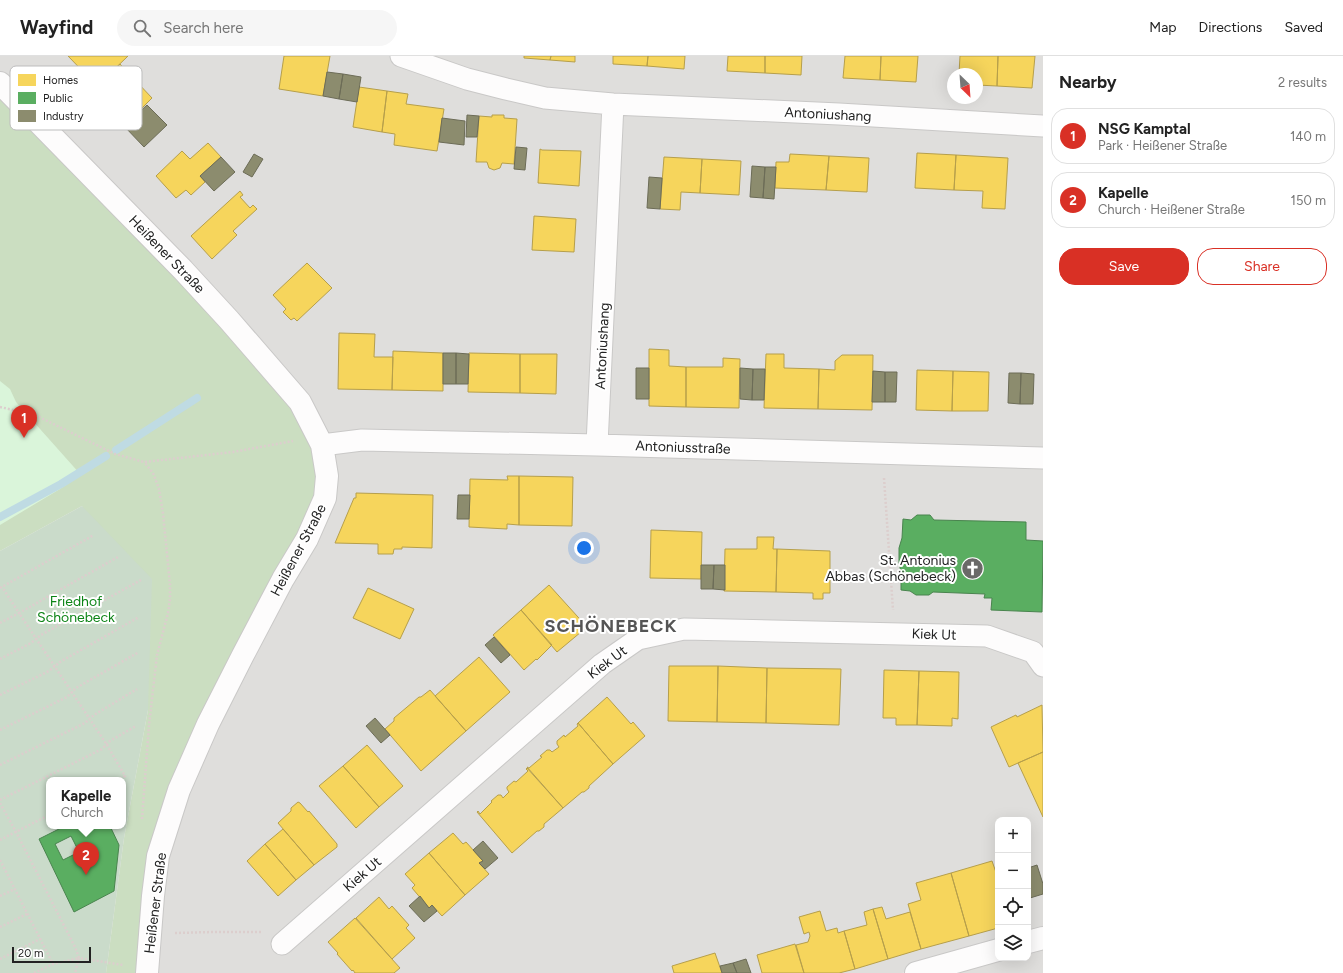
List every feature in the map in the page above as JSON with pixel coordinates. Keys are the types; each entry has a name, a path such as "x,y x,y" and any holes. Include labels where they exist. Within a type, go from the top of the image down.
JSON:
{"street":[{"name":"Antoniushang","path":"401,56 426,66 467,79 506,90 545,98 613,104 839,114 1043,126"},
{"name":"Heißener Straße","path":"0,83 10,93"},
{"name":"Antoniushang","path":"598,445 613,104"},
{"name":"Heißener Straße","path":"46,130 183,270 229,320 300,402 319,438 327,476 325,498 307,540 283,578 243,655 208,724 179,790 158,856 147,971"},
{"name":"Antoniusstraße","path":"319,438 1043,458"},
{"name":"Kiek Ut","path":"282,944 602,664 638,639 684,629 987,636 1033,652 1043,666"},
{"path":"1031,941 1043,938"},
{"path":"916,973 995,951"}],"path":[{"path":"0,407 35,415 115,454 144,462 233,452 299,440 319,438"},
{"path":"142,826 149,725 157,655 168,613 170,592 163,513 153,473 144,462"},
{"path":"884,480 894,633"},
{"path":"94,535 1,587 107,745 124,776 122,777"},
{"path":"0,623 118,557"},
{"path":"0,659 141,580"},
{"path":"0,695 49,671 54,666 139,617"},
{"path":"0,730 67,697 76,688 139,652"},
{"path":"0,765 85,723 94,715 137,690"},
{"path":"0,800 102,749 110,741 136,726"},
{"path":"0,804 75,947 79,958 75,973"},
{"path":"0,840 46,817"},
{"path":"0,860 1,865 15,889 53,964"},
{"path":"0,896 15,889"},
{"path":"0,927 27,914"},
{"path":"150,934 267,932 282,944"},
{"path":"0,958 40,939"},
{"path":"34,973 53,964 79,958 147,971"}],"shaded area":[{"path":"0,56 1043,56 1043,935 1031,938 1031,817 995,817 995,948 902,973 151,973 156,896 210,725 17,130 142,130 142,66 10,66 10,110 0,79"},
{"path":"1043,942 1043,973 930,973 995,959 995,961 1031,961 1031,945"}],"green space":[{"path":"0,87 10,98 10,130 41,130 276,378 325,475 177,791 144,973 106,973 124,838 148,710 82,506 0,551"},
{"path":"0,381 10,389 16,402 81,475 0,525"},
{"name":"Friedhof Schönebeck","path":"82,506 152,579 148,710 126,827 126,777 46,777 46,829 126,829 106,973 0,973 0,551"}],"building: Homes":[{"path":"68,56 128,56 118,66 78,66"},
{"path":"284,56 330,56 323,96 279,89"},
{"path":"524,56 551,56 550,60 524,58"},
{"path":"551,56 575,56 575,62 550,60"},
{"path":"613,56 648,56 647,66 613,64"},
{"path":"648,56 685,56 684,69 647,66"},
{"path":"728,56 765,56 765,73 727,71"},
{"path":"765,56 802,56 801,75 765,73"},
{"path":"845,56 881,56 880,80 843,78"},
{"path":"881,56 918,56 916,82 880,80"},
{"path":"960,56 998,56 997,86 983,85 983,68 959,68"},
{"path":"998,56 1035,56 1032,88 997,86"},
{"path":"142,87 152,98 142,108"},
{"path":"359,87 387,91 382,132 353,127"},
{"path":"387,91 408,94 406,104 444,109 437,151 394,145 395,134 382,132"},
{"path":"492,115 504,115 504,118 517,119 514,164 502,163 500,168 494,170 489,168 487,162 476,162 479,116 492,117"},
{"path":"208,143 221,157 200,176 205,182 191,195 186,190 176,198 156,176 182,151 190,159"},
{"path":"540,149 581,151 579,186 538,183"},
{"path":"917,153 956,155 954,190 915,188"},
{"path":"790,154 829,156 826,190 775,188 776,162 789,162"},
{"path":"956,155 1008,158 1005,209 982,208 983,191 954,190"},
{"path":"829,156 869,158 867,192 826,190"},
{"path":"664,157 702,159 700,193 681,192 680,210 660,209"},
{"path":"702,159 741,161 739,195 700,193"},
{"path":"240,191 243,195 240,197 250,208 253,205 257,209 233,231 237,235 212,259 191,236"},
{"path":"534,216 576,219 574,252 532,250"},
{"path":"307,263 332,288 297,321 294,318 291,320 283,312 286,309 273,295"},
{"path":"339,333 375,334 374,357 393,357 392,390 338,389"},
{"path":"649,349 669,350 669,366 686,367 686,407 649,406"},
{"path":"393,351 443,353 443,391 392,390"},
{"path":"469,353 520,354 520,393 468,392"},
{"path":"520,354 557,354 556,394 520,393"},
{"path":"766,354 784,354 784,368 819,369 818,409 764,408"},
{"path":"842,355 873,355 872,410 818,409 819,369 835,370 835,361"},
{"path":"723,358 740,359 739,408 686,407 686,367 723,367"},
{"path":"917,370 953,371 952,411 916,410"},
{"path":"953,371 989,372 988,411 952,411"},
{"path":"507,476 519,476 519,525 507,524 507,529 469,527 470,479 508,480"},
{"path":"519,476 573,477 572,526 519,525"},
{"path":"356,493 433,495 432,548 402,547 402,549 394,549 393,554 378,554 378,544 335,543 354,498 356,498"},
{"path":"651,530 702,532 701,579 650,578"},
{"path":"757,537 774,537 773,549 777,549 776,592 724,591 725,549 757,549"},
{"path":"777,549 830,551 830,593 823,593 823,599 813,599 813,593 776,592"},
{"path":"549,585 587,627 557,652 521,610"},
{"path":"368,588 414,609 400,639 353,618"},
{"path":"521,610 552,645 524,670 493,635"},
{"path":"479,657 510,692 466,731 435,696"},
{"path":"669,666 718,666 717,722 668,721"},
{"path":"718,666 767,668 766,723 717,722"},
{"path":"767,668 841,669 839,725 766,723"},
{"path":"884,670 919,671 917,725 896,725 896,718 883,718"},
{"path":"919,671 959,672 958,719 952,718 952,726 917,725"},
{"path":"430,690 466,731 421,771 385,729 394,721 394,718 419,697"},
{"path":"607,697 631,724 633,722 645,736 613,764 578,723"},
{"path":"1042,705 1043,752 1009,767 991,727"},
{"path":"578,723 613,764 589,786 589,788 563,808 527,767 529,768 542,757 540,756 547,750 552,752 559,747 557,741 564,735 565,737 578,726"},
{"path":"367,745 403,786 379,807 343,766"},
{"path":"1043,752 1043,817 1018,763"},
{"path":"343,766 379,807 356,828 319,786"},
{"path":"527,768 563,808 544,824 544,827 537,831 512,853 477,812 478,811 480,814 498,795 501,795 503,798 509,792 507,787 514,781 516,782 528,771 526,769"},
{"path":"298,802 308,812 309,811 337,844 337,847 314,865 278,823"},
{"path":"283,829 314,865 296,880 265,844"},
{"path":"453,833 463,844 466,842 483,861 479,863 489,874 465,895 429,853"},
{"path":"265,844 296,880 278,896 247,861"},
{"path":"429,853 465,895 442,916 432,905 429,908 412,888 415,885 405,874"},
{"path":"992,861 995,870 995,929 969,936 951,873"},
{"path":"951,873 969,936 921,949 908,904 921,900 916,883"},
{"path":"379,897 389,909 392,906 409,925 406,928 415,938 392,959 356,918"},
{"path":"882,907 886,919 910,912 921,949 888,959 873,909"},
{"path":"873,909 888,959 855,969 844,931 867,925 864,912"},
{"path":"820,911 826,931 837,928 838,933 844,931 855,969 839,973 804,973 796,945 808,942 810,936 809,932 804,934 799,917"},
{"path":"355,918 400,968 394,973 355,973 328,942"},
{"path":"795,944 804,973 762,973 757,955"},
{"path":"715,953 722,973 674,973 672,966"}],"building: Public":[{"name":"St. Antonius Abbas (Schönebeck)","path":"917,515 930,515 934,520 1026,522 1026,540 1043,541 1042,612 991,610 992,598 984,598 985,594 933,592 929,595 916,595 910,591 901,590 899,548 902,538 903,519 911,520"},
{"path":"59,829 111,829 119,845 114,891 74,912 39,839","holes":["71,836 79,852 63,860 55,844"]}],"building: Industry":[{"path":"327,72 343,74 339,99 323,96"},
{"path":"343,74 361,77 357,102 339,99"},
{"path":"147,105 167,125 144,147 128,130 142,130 142,110"},
{"path":"467,115 479,116 477,137 466,137"},
{"path":"442,118 465,121 464,145 439,142"},
{"path":"516,147 527,148 525,170 514,169"},
{"path":"254,154 263,159 252,177 243,172"},
{"path":"221,157 235,172 214,191 200,176"},
{"path":"752,166 765,167 763,198 750,197"},
{"path":"765,167 776,167 774,199 763,198"},
{"path":"649,177 662,178 660,209 647,208"},
{"path":"443,353 456,353 456,384 443,384"},
{"path":"456,353 469,354 468,384 456,384"},
{"path":"636,368 649,368 649,399 636,399"},
{"path":"740,368 753,369 752,400 740,399"},
{"path":"753,369 765,369 764,400 752,400"},
{"path":"873,371 885,372 885,402 872,402"},
{"path":"885,372 897,372 896,402 885,402"},
{"path":"1009,373 1021,373 1020,404 1008,403"},
{"path":"1021,373 1034,374 1033,404 1020,404"},
{"path":"458,495 470,495 469,519 457,519"},
{"path":"701,565 714,565 713,589 701,589"},
{"path":"714,565 725,565 725,590 713,589"},
{"path":"494,637 510,655 501,663 485,645"},
{"path":"375,718 390,735 381,743 366,726"},
{"path":"483,841 498,858 485,869 479,863 483,861 473,850"},
{"path":"1037,865 1043,884 1043,894 1031,898 1031,889 1031,867"},
{"path":"420,896 429,908 432,905 437,911 424,922 409,906"},
{"path":"746,959 751,973 737,973 733,963"},
{"path":"733,963 737,973 722,973 720,966"}],"waterway":[{"path":"116,450 197,398"},
{"path":"0,517 61,484 106,456"}],"place":[{"name":"NSG Kamptal","path":"24,438"},
{"name":"St. Antonius Abbas (Schönebeck)","path":"972,568"},
{"name":"Kapelle","path":"86,875"}],"district":[{"name":"SCHÖNEBECK","path":"611,626"}]}
